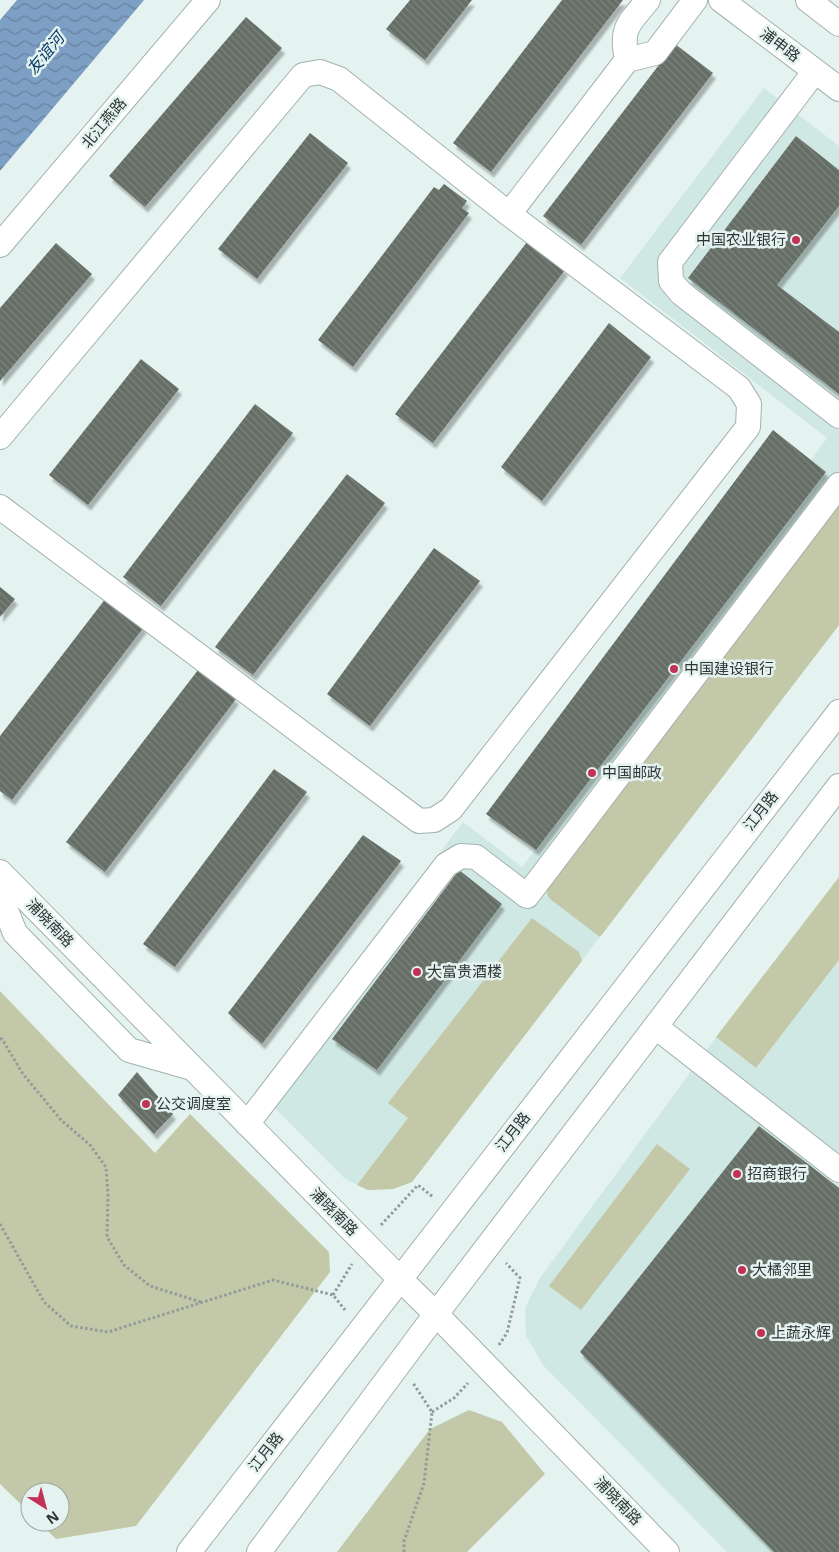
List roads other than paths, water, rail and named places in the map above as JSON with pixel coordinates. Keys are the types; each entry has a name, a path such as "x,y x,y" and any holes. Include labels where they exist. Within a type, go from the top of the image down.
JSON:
{"street":[{"name":"北江燕路","path":"0,245 208,0"},
{"path":"626,60 623,42 626,29 648,0"},
{"path":"509,214 626,60 655,54 695,0"},
{"name":"浦申路","path":"721,0 839,89"},
{"path":"808,0 839,24"},
{"path":"0,437 303,75 320,72 339,80 509,214 739,388 749,404 748,428 451,809 434,820 419,821 0,507"},
{"path":"815,72 670,262 671,281 681,293 839,416"},
{"path":"247,1124 446,865 461,856 476,857 527,896 839,485"},
{"name":"江月路","path":"189,1552 839,712"},
{"path":"259,1552 436,1314 839,786"},
{"name":"浦晓南路","path":"0,872 436,1314 663,1551"},
{"path":"0,895 15,933 129,1050 192,1068"},
{"path":"656,1027 839,1170"}],"water":[{"name":"友谊河","path":"17,0 144,0 0,171 0,20"}],"place":[{"name":"中国农业银行","path":"796,240"},
{"name":"中国建设银行","path":"674,669"},
{"name":"中国邮政","path":"592,773"},
{"name":"大富贵酒楼","path":"417,972"},
{"name":"公交调度室","path":"146,1104"},
{"name":"招商银行","path":"737,1174"},
{"name":"大橘邻里","path":"742,1270"},
{"name":"上蔬永辉","path":"761,1333"}]}
